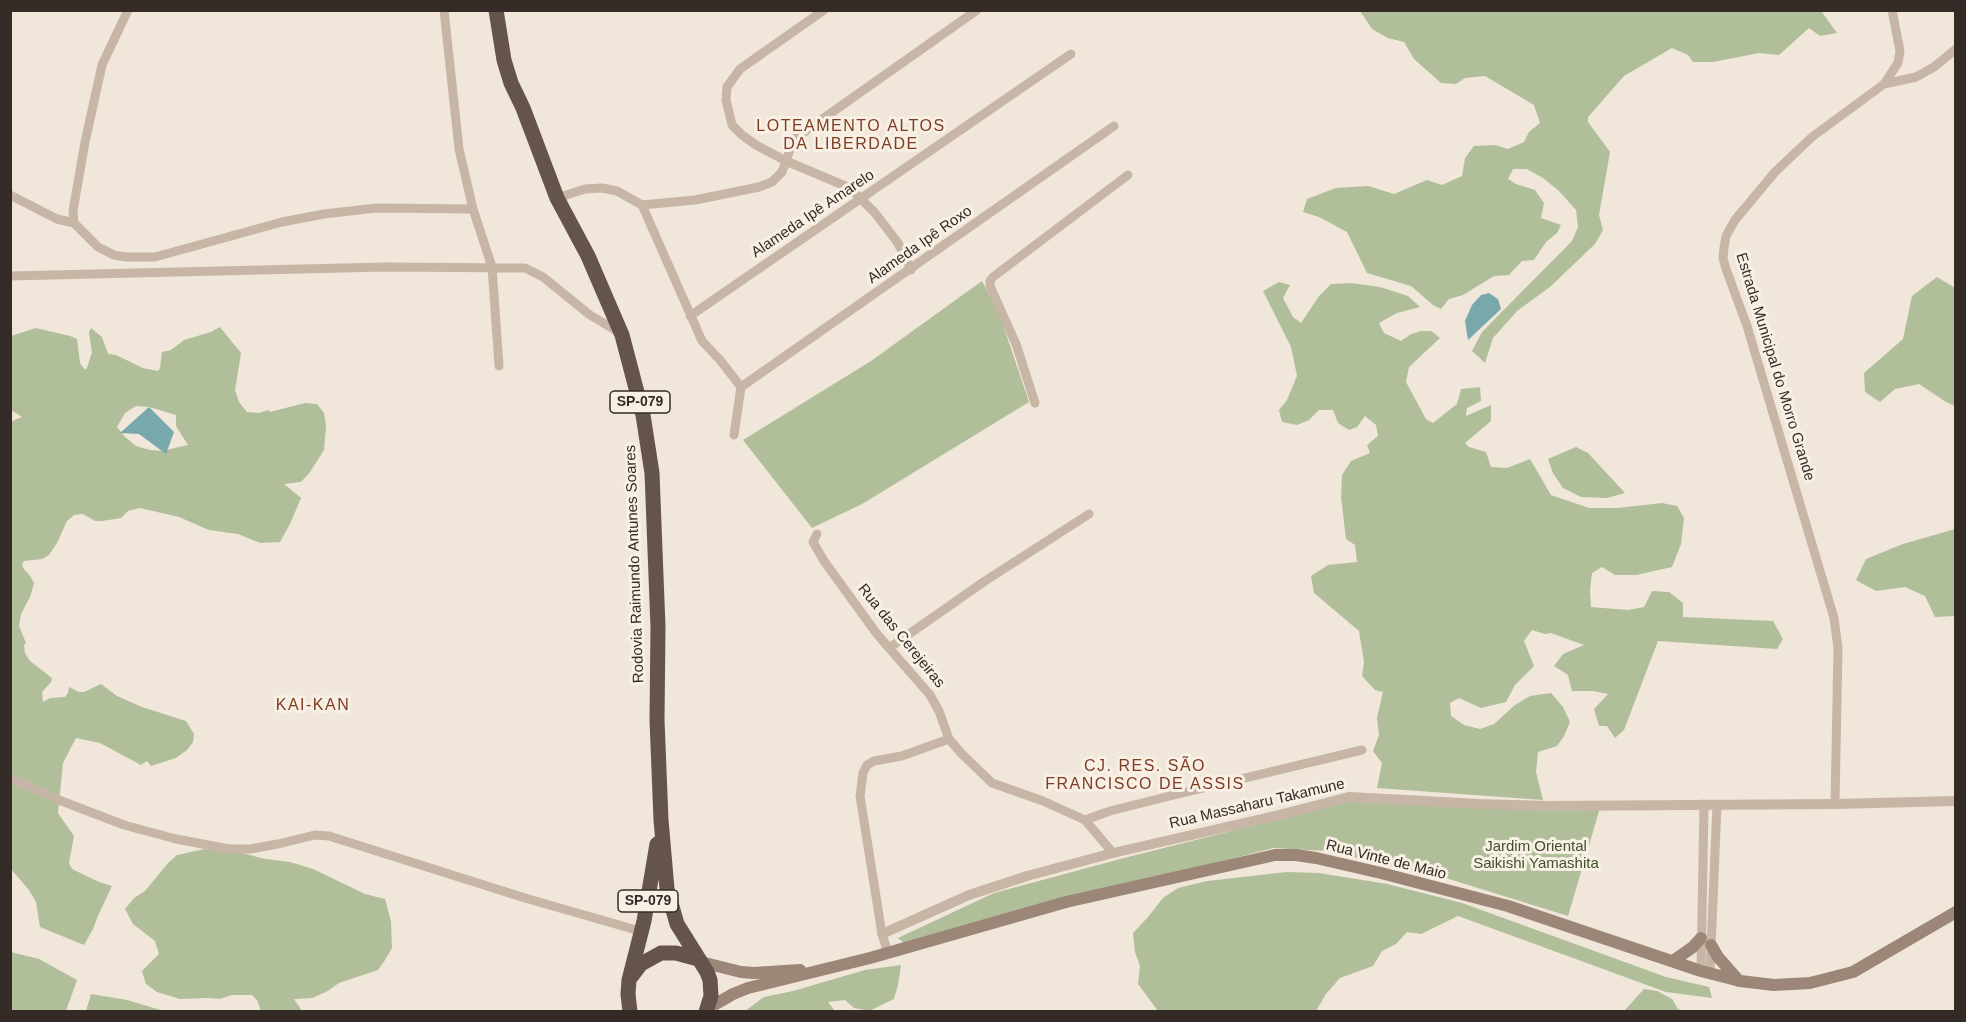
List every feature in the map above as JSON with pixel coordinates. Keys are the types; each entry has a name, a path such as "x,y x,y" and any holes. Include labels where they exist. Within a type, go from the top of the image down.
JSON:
{"highway":[{"name":"Rodovia Raimundo Antunes Soares","path":"496,10 504,60 511,83 523,108 557,198 588,256 622,335 643,415 652,473 658,627 657,720 661,820"},
{"name":"SP-079","path":"631,1009 628,994 629,980 651,888 661,820"},
{"name":"SP-079","path":"661,820 667,889 677,924 710,980 711,996 707,1010"},
{"path":"629,980 641,964 661,953 676,953 700,961"}],"main road":[{"name":"Rua Vinte de Maio","path":"707,1010 733,994 748,988 888,953 1066,902 1275,855 1296,855 1381,873 1508,906 1705,972 1740,981 1773,985 1810,983 1853,972 1956,912"},
{"path":"1673,961 1706,941 1740,981"},
{"name":"Rua Vinte de Maio","path":"700,961 741,972 754,973 828,969"}],"street":[{"path":"74,223 76,194 102,64 129,10"},
{"path":"444,10 459,149 473,209 492,267 499,366"},
{"path":"824,10 740,69 727,87 726,100 732,125 756,145 786,162 850,188 875,213 898,243 910,270"},
{"path":"557,198 585,189 602,188 617,191 642,205 695,200 759,187 772,182 782,172 797,137 977,10"},
{"path":"1884,84 1898,63 1900,51 1892,10"},
{"name":"Estrada Municipal do Morro Grande","path":"1835,804 1838,648 1834,618 1747,326 1726,269 1723,258 1724,248 1726,236 1736,219 1775,172 1812,137 1884,84 1916,77 1934,68 1956,49"},
{"name":"Alameda Ipê Amarelo","path":"690,316 1071,54"},
{"name":"Alameda Ipê Roxo","path":"741,387 1114,126"},
{"path":"1035,404 1016,344 990,286 990,281 1128,175"},
{"path":"10,195 57,219 74,223 99,247 114,255 126,257 155,257 282,222 324,214 376,208 473,209"},
{"path":"642,205 702,341 741,387 734,435"},
{"path":"10,276 385,267 525,268 534,270 590,315 622,335"},
{"path":"889,648 985,581 1089,514"},
{"name":"Rua das Cerejeiras","path":"817,534 813,542 824,561 889,648 930,695 950,739 978,771 992,783 1043,801 1085,820 1113,853"},
{"path":"888,953 882,934 860,796 863,772 867,765 874,761 902,756 950,739"},
{"path":"1085,820 1110,811 1362,750"},
{"path":"10,778 124,825 176,839 229,849 250,849 315,835 329,836 525,898 640,931"},
{"name":"Rua Massaharu Takamune","path":"882,934 984,890 1113,853 1349,797 1491,804 1835,804 1956,801"},
{"path":"1704,804 1705,972"},
{"path":"1706,941 1717,804"}],"green space":[{"path":"1360,11 1822,12 1837,33 1820,36 1809,28 1779,55 1759,53 1713,62 1693,62 1688,55 1672,48 1624,76 1588,117 1588,122 1610,152 1599,215 1603,230 1595,244 1550,287 1517,311 1493,338 1485,363 1472,351 1482,332 1572,241 1578,227 1576,210 1559,191 1527,169 1513,169 1508,179 1535,190 1544,203 1541,218 1561,225 1557,233 1546,242 1534,260 1522,261 1509,275 1494,276 1463,295 1449,299 1441,309 1411,286 1367,273 1347,232 1319,217 1303,212 1307,199 1336,188 1368,186 1394,194 1427,180 1442,185 1462,176 1465,158 1474,146 1495,145 1508,149 1524,142 1529,132 1540,123 1534,105 1485,76 1465,78 1456,84 1441,83 1414,59 1404,42 1388,38 1372,29"},
{"path":"1937,277 1955,288 1955,406 1919,384 1895,389 1880,402 1865,392 1864,373 1903,339 1912,296"},
{"path":"982,281 1000,316 1029,402 862,504 812,528 743,440 871,361"},
{"path":"1279,282 1290,285 1283,298 1293,317 1301,323 1319,296 1331,284 1351,283 1380,287 1408,296 1420,307 1397,313 1379,323 1384,333 1401,341 1421,331 1431,331 1440,338 1409,367 1406,382 1426,419 1433,423 1457,404 1461,389 1480,387 1481,401 1467,408 1466,416 1491,405 1491,421 1465,443 1469,447 1486,452 1491,467 1507,468 1530,459 1551,495 1589,508 1617,508 1662,503 1677,506 1684,518 1681,544 1672,567 1636,575 1615,575 1602,567 1592,573 1591,607 1628,610 1644,607 1652,591 1669,592 1683,603 1683,617 1773,621 1783,639 1777,649 1658,641 1624,730 1615,738 1607,726 1599,726 1594,709 1608,694 1572,691 1568,675 1554,666 1563,654 1584,645 1551,633 1545,634 1532,630 1524,641 1534,666 1515,685 1506,702 1481,708 1459,698 1450,703 1451,716 1464,725 1480,729 1494,724 1515,705 1530,696 1551,693 1563,707 1570,722 1557,746 1538,752 1536,772 1543,800 1377,788 1382,763 1373,751 1379,735 1377,718 1383,692 1375,690 1362,676 1364,662 1359,631 1314,593 1311,576 1328,565 1357,562 1355,545 1346,539 1341,497 1342,475 1351,461 1370,453 1367,445 1378,436 1376,425 1365,416 1357,427 1349,430 1338,423 1333,410 1319,410 1309,420 1297,425 1282,422 1279,410 1287,400 1297,376 1291,347 1263,291"},
{"path":"220,327 241,353 235,390 239,402 247,412 259,413 268,410 270,412 305,403 317,404 324,413 326,426 324,450 301,482 284,484 301,498 280,542 260,543 238,534 209,530 179,517 140,508 128,511 121,518 102,521 95,521 83,514 74,515 67,521 49,555 42,559 24,561 22,564 34,583 21,614 19,626 26,643 25,653 30,661 52,678 42,692 43,702 50,698 65,697 69,687 84,692 101,684 117,696 142,707 186,721 194,734 193,742 187,750 176,758 151,766 147,761 141,765 100,743 76,738 63,763 58,813 74,836 69,863 72,869 112,886 84,945 40,927 36,902 11,869 10,422 22,417 11,410 11,336 36,328 77,339 80,363 85,370 92,352 89,332 91,328 102,337 108,354 116,355 143,368 158,371 162,352 171,350 184,340","holes":["136,406 149,407 176,415 176,426 188,445 162,451 150,450 136,446 125,437 117,427 125,413"]},
{"path":"1576,447 1588,453 1625,493 1607,498 1581,497 1563,488 1553,473 1548,459"},
{"path":"1955,529 1955,616 1935,617 1925,596 1905,587 1876,591 1856,580 1866,559 1903,544"},
{"name":"Jardim Oriental Saikishi Yamashita","path":"1349,798 1600,808 1568,916 1449,879 1327,851 1273,848 904,943 898,938 994,893 1279,819"},
{"path":"205,849 290,862 313,869 365,894 385,899 391,921 392,948 378,970 339,983 312,998 294,999 302,1011 261,1011 257,1000 252,995 232,995 220,999 180,999 157,992 146,984 142,971 159,954 155,941 133,924 125,909 134,898 145,891 177,855"},
{"path":"1287,872 1319,873 1387,884 1462,903 1666,977 1709,987 1712,998 1666,992 1458,916 1421,934 1407,932 1396,944 1382,951 1373,966 1340,978 1326,994 1316,1011 1158,1011 1138,984 1140,966 1135,952 1133,933 1163,898 1178,888 1207,881"},
{"path":"11,952 39,959 77,980 66,1011 11,1011"},
{"path":"901,965 894,999 869,1011 854,1008 845,1000 828,1002 835,1011 745,1011 764,997 865,970"},
{"path":"1644,989 1657,991 1672,999 1678,1009 1683,1011 1624,1011"},
{"path":"91,994 127,1000 164,1011 86,1011"}],"water":[{"path":"1489,293 1498,299 1501,309 1468,340 1465,321 1472,305 1481,295"},
{"path":"149,407 174,432 166,454 139,434 120,433"}],"district":[{"name":"LOTEAMENTO ALTOS DA LIBERDADE","path":"851,136"},
{"name":"KAI-KAN","path":"313,706"},
{"name":"CJ. RES. SÃO FRANCISCO DE ASSIS","path":"1145,776"}]}
